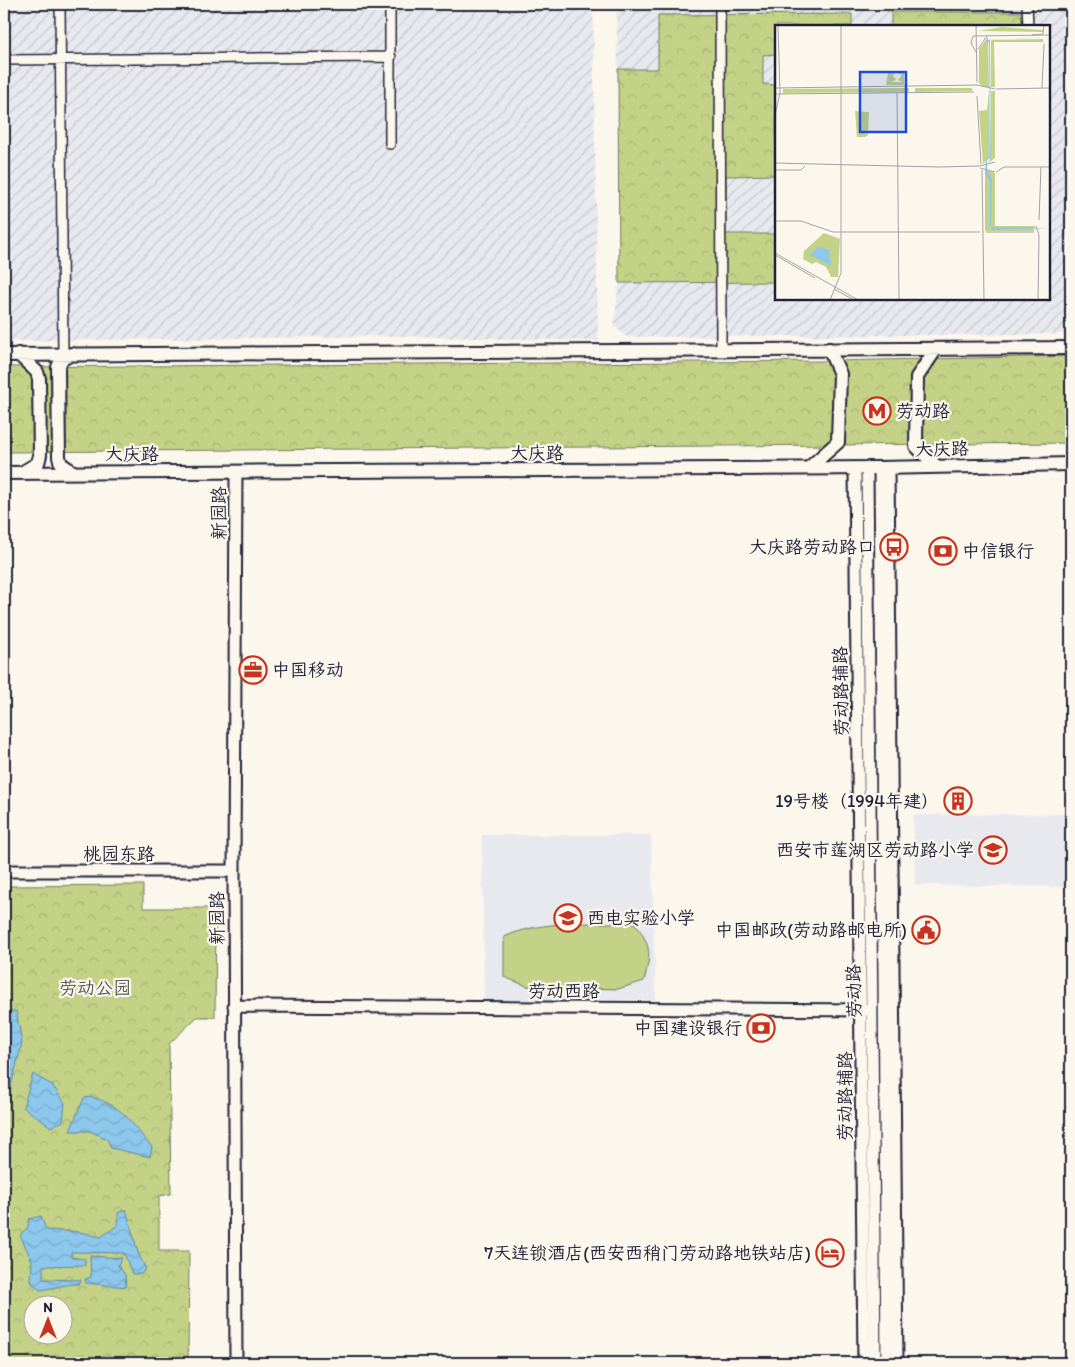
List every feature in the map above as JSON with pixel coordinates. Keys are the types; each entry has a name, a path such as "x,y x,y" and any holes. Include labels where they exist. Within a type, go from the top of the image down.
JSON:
{"main road":[{"path":"4,355 1071,348"},
{"path":"810,467 838,442 840,374 830,349"},
{"path":"936,349 917,377 916,446 936,466"},
{"path":"18,354 37,372 39,389 40,456 38,463 20,473"},
{"path":"68,354 62,358 58,367 59,457 61,464 73,472"},
{"name":"大庆路","path":"4,473 884,468 1071,464"}],"street":[{"path":"60,4 68,354"},
{"path":"390,4 390,144"},
{"path":"720,4 722,350"},
{"path":"1027,4 1028,25"},
{"path":"4,60 391,57"},
{"name":"劳动路辅路","path":"861,468 867,1010 864,1363"},
{"name":"劳动路","path":"884,468 889,1010 887,1363"},
{"name":"新园路","path":"236,472 234,871 236,1363"},
{"name":"桃园东路","path":"4,871 234,871"},
{"name":"劳动西路","path":"234,1006 889,1010"},
{"name":"劳动路","path":"867,1010 875,1363"},
{"path":"889,1010 897,1363"}],"shaded area":[{"path":"4,4 593,4 598,341 397,336 4,341"},
{"path":"616,4 1071,4 1071,334 627,337 614,326 619,283"},
{"name":"西安市莲湖区劳动路小学","path":"1071,814 1071,887 915,885 913,815"},
{"name":"西电实验小学","path":"482,835 651,835 656,1000 484,1000"}],"green space":[{"path":"891,12 1027,12 1027,25 891,25"},
{"path":"852,14 852,25 775,25 775,54 763,55 763,84 775,85 775,175 726,176 726,234 775,234 775,282 619,283 618,69 658,69 658,15"},
{"path":"1071,356 1071,443 4,452 4,367 830,361"},
{"name":"劳动公园","path":"143,885 143,908 216,908 215,1017 197,1017 169,1044 171,1194 159,1196 159,1251 189,1251 188,1363 4,1363 4,886"},
{"path":"635,923 645,938 648,950 649,957 644,981 618,989 527,986 504,977 504,937 535,927 552,925"}],"water":[{"path":"4,1011 16,1011 22,1043 6,1106 4,1105"},
{"path":"33,1074 52,1085 65,1103 63,1121 51,1127 23,1107"},
{"path":"92,1097 113,1106 126,1117 152,1147 150,1157 111,1148 107,1139 90,1131 70,1131 84,1098"},
{"path":"126,1209 138,1253 146,1269 141,1274 132,1274 124,1253 71,1252 71,1257 85,1259 85,1265 43,1266 43,1279 81,1280 79,1284 40,1290 31,1282 32,1261 20,1235 28,1227 29,1219 41,1216 46,1230 80,1232 101,1237 118,1225 118,1213"},
{"path":"90,1256 122,1258 118,1265 125,1275 126,1287 86,1283 85,1279 91,1277"}],"place":[{"name":"劳动路","path":"877,411"},
{"name":"大庆路劳动路口","path":"894,547"},
{"name":"中信银行","path":"943,551"},
{"name":"中国移动","path":"253,670"},
{"name":"19号楼（1994年建）","path":"958,801"},
{"name":"西安市莲湖区劳动路小学","path":"993,850"},
{"name":"西电实验小学","path":"568,918"},
{"name":"中国邮政(劳动路邮电所)","path":"926,930"},
{"name":"中国建设银行","path":"761,1028"},
{"name":"7天连锁酒店(西安西稍门劳动路地铁站店)","path":"830,1253"}]}
